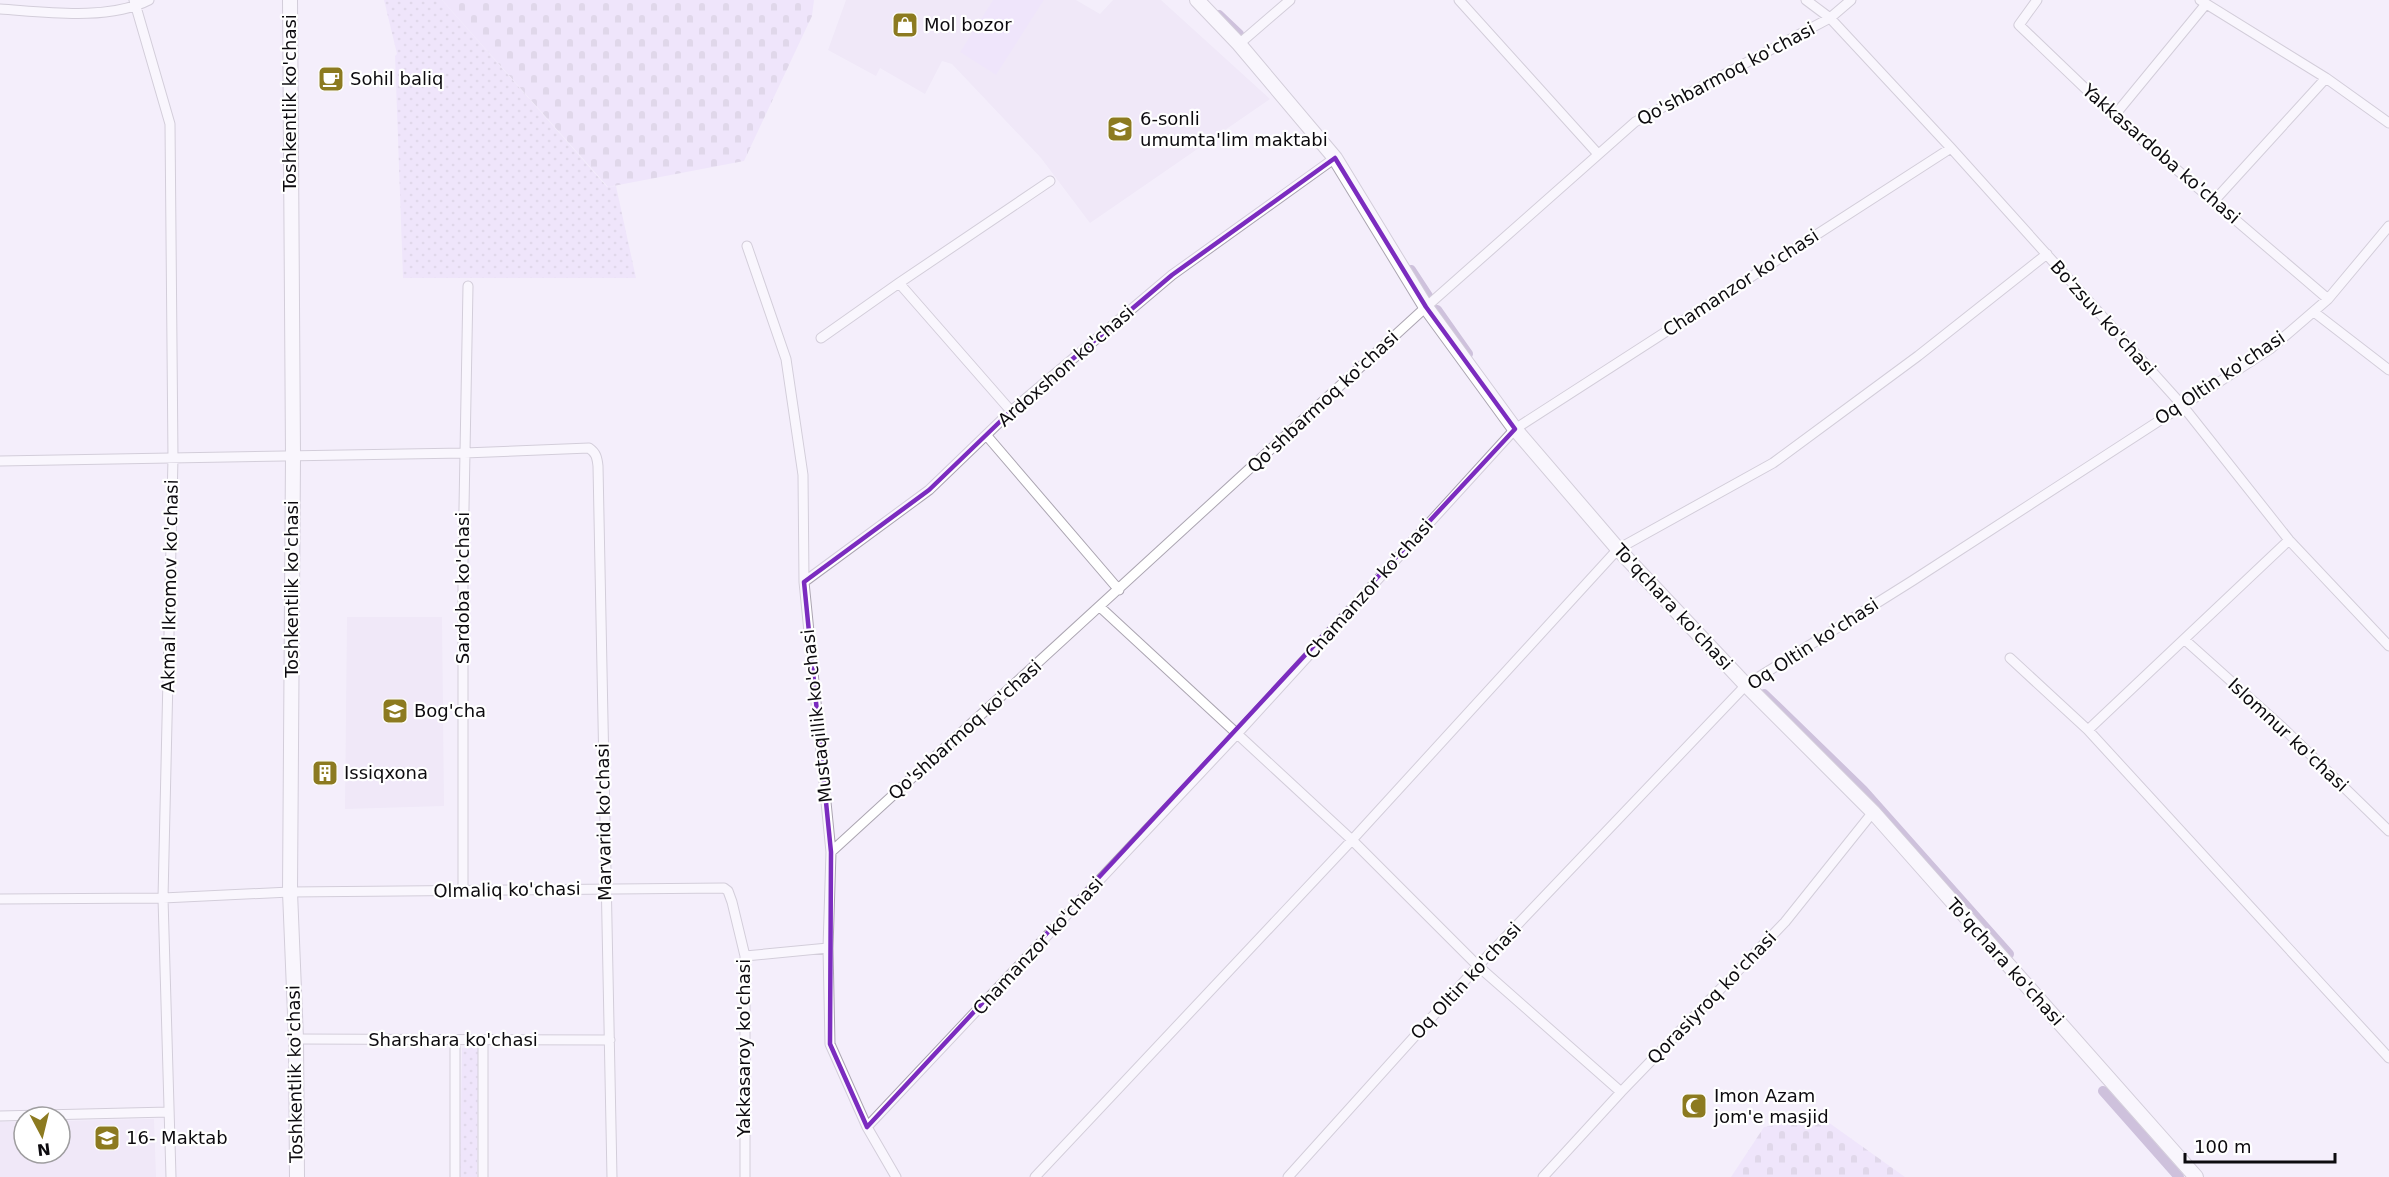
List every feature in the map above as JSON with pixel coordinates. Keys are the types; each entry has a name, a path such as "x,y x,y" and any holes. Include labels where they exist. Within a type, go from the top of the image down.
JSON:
{"street":[{"path":"0,9 78,14 149,0"},
{"name":"Toshkentlik ko'chasi","path":"290,0 293,456 290,892 296,1040 297,1177"},
{"name":"To'qchara ko'chasi","path":"1197,0 1239,44 1335,158 1426,307 1515,429 1618,549 1746,685 1873,812 2196,1177"},
{"path":"1239,44 1290,0"},
{"path":"1459,0 1598,154"},
{"name":"Bo'zsuv ko'chasi","path":"1806,0 1830,18 1951,148 2182,405 2289,540 2389,646"},
{"name":"Qo'shbarmoq ko'chasi","path":"831,852 1426,307 1635,122 1830,18 1851,0"},
{"name":"Yakkasardoba ko'chasi","path":"2037,0 2019,25 2114,116 2328,299"},
{"path":"2114,116 2203,2 2326,78 2389,123"},
{"name":"Akmal Ikromov ko'chasi","path":"135,3 170,123 173,458 164,898 171,1177"},
{"path":"2214,201 2326,78"},
{"name":"Chamanzor ko'chasi","path":"867,1128 1237,734 1515,429 1951,148"},
{"name":"Ardoxshon ko'chasi","path":"804,582 929,490 1011,411 1172,275 1335,158"},
{"path":"821,338 1050,182"},
{"name":"Oq Oltin ko'chasi","path":"1288,1177 1478,966 1746,685 1912,581 2270,349 2328,299 2389,226"},
{"name":"Mustaqillik ko'chasi","path":"747,246 786,359 803,475 804,582 831,852 828,948 830,1044 867,1128 896,1177"},
{"path":"1035,1177 1352,840 1618,549 1773,463 1918,356 2046,254"},
{"path":"899,283 1011,411"},
{"name":"Sardoba ko'chasi","path":"463,891 464,453 468,286"},
{"path":"2314,312 2389,370"},
{"path":"987,436 1119,590"},
{"name":"Marvarid ko'chasi","path":"464,453 589,448 597,456 612,1177"},
{"path":"0,461 464,453"},
{"path":"2088,730 2289,540"},
{"path":"1100,607 1352,840 1478,966 1621,1092"},
{"name":"Islomnur ko'chasi","path":"2185,640 2281,726 2389,831"},
{"path":"2010,658 2088,730 2389,1058"},
{"name":"Qorasiyroq ko'chasi","path":"1543,1177 1621,1092 1785,922 1873,812"},
{"name":"Olmaliq ko'chasi","path":"0,899 164,898 290,892 724,888"},
{"name":"Yakkasaroy ko'chasi","path":"724,888 728,891 732,902 745,956 745,1177"},
{"path":"745,956 828,948"},
{"name":"Sharshara ko'chasi","path":"296,1040 610,1040"},
{"path":"455,1040 455,1177"},
{"path":"483,1040 483,1177"},
{"path":"0,1116 169,1112"}],"highlighted area":[{"path":"1335,158 1426,307 1515,429 867,1127 830,1044 831,852 804,582 929,490 1011,411 1172,275"}],"shaded area":[{"name":"6-sonli umumta'lim maktabi","path":"846,0 1076,0 1100,14 1113,0 1161,0 1270,99 1090,223 1041,158 952,64 942,61 925,94 880,68 876,76 828,50"},
{"name":"Bog'cha","path":"347,617 442,617 444,806 345,809"},
{"name":"16- Maktab","path":"154,1119 156,1177 0,1177 0,1122 12,1122 12,1165 72,1165 72,1121"}],"green space":[{"path":"384,0 442,0 607,187 616,186 636,278 403,278 395,56 397,54"},
{"path":"442,0 814,0 812,16 744,161 608,187"},
{"path":"993,0 1044,0 996,75 960,52"},
{"path":"462,1048 478,1048 477,1177 460,1177"},
{"path":"1821,1117 1905,1177 1731,1177 1764,1127"}],"waterway":[{"path":"1219,15 1239,34"},
{"path":"1411,270 1428,296"},
{"path":"1437,310 1468,354"},
{"path":"1764,694 1863,790 2009,954"},
{"path":"2103,1091 2179,1177"}],"place":[{"name":"Mol bozor","path":"905,25"},
{"name":"Sohil baliq","path":"331,79"},
{"name":"6-sonli umumta'lim maktabi","path":"1120,129"},
{"name":"Bog'cha","path":"395,711"},
{"name":"Issiqxona","path":"325,773"},
{"name":"Imon Azam jom'e masjid","path":"1694,1106"},
{"name":"16- Maktab","path":"107,1138"}]}
